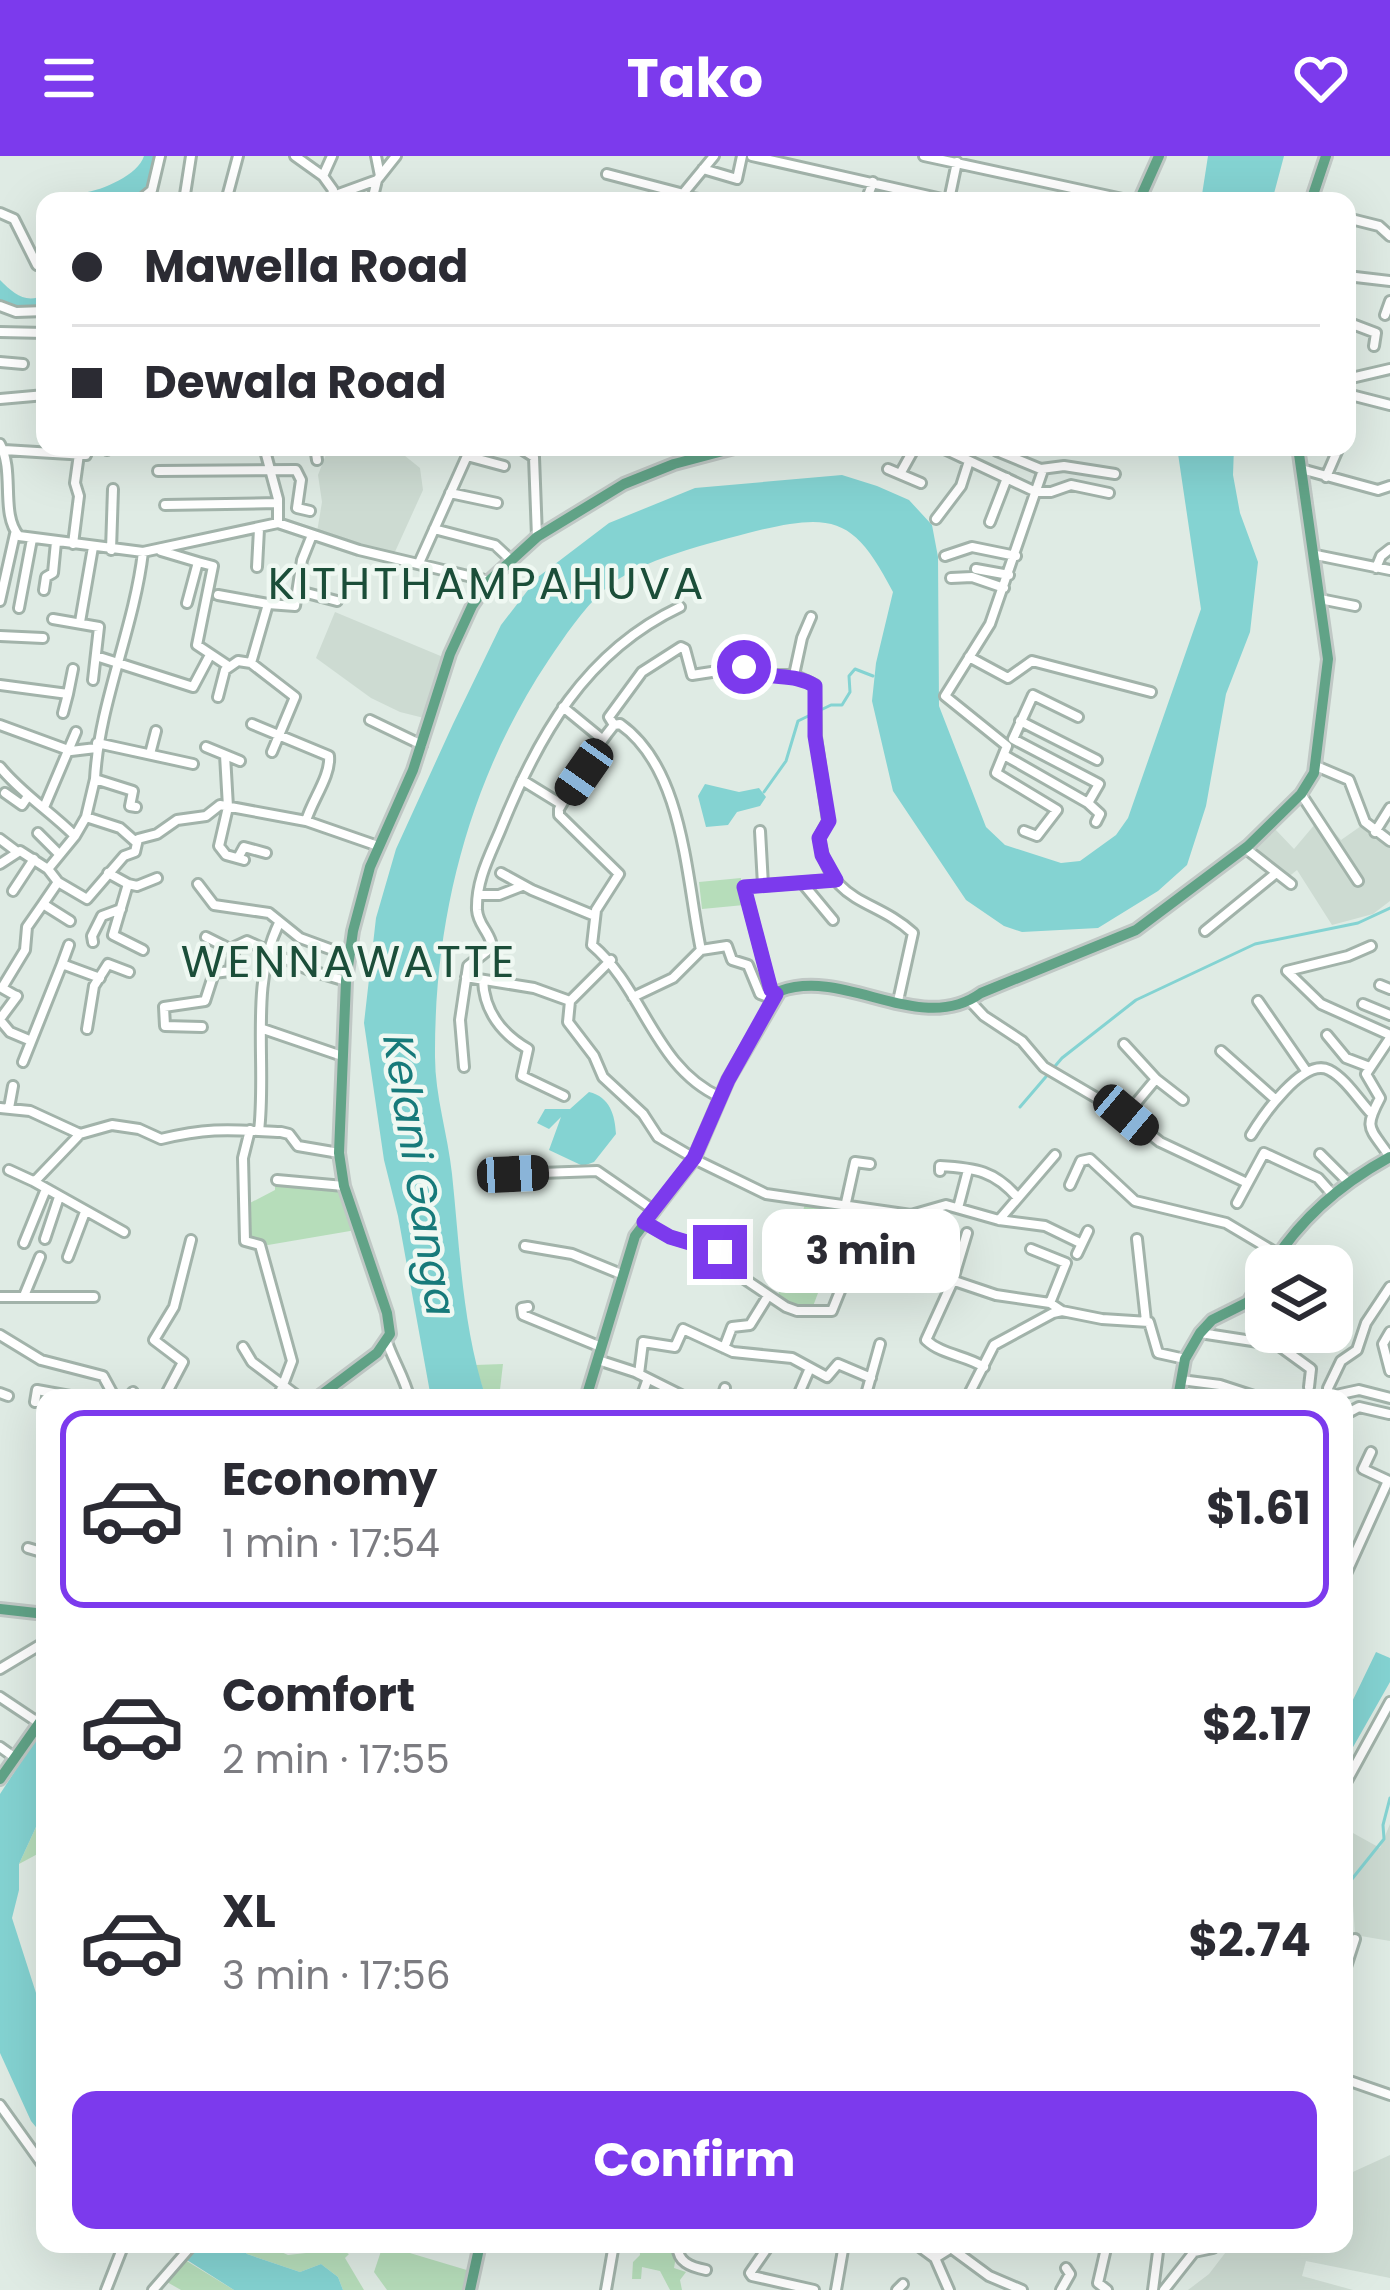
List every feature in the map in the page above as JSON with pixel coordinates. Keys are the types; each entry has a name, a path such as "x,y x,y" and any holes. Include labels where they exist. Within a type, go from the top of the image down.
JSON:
{"main road":[{"path":"1141,192 1160,156"},
{"path":"1314,192 1326,156"},
{"path":"328,1389 387,1342 390,1324 344,1186 339,1154 346,981 363,888 422,745 450,654 489,581 537,538 624,484 704,456"},
{"path":"589,1389 621,1274 644,1222 694,1158 720,1097 774,997 806,986 944,1010 970,1001 1075,952 1136,930 1245,848 1301,794 1316,766 1328,659 1299,456"},
{"path":"1287,1245 1333,1195 1390,1157"},
{"path":"1179,1389 1185,1359 1200,1333 1212,1320 1245,1304"},
{"path":"0,1609 36,1613"},
{"path":"0,1779 36,1727"},
{"path":"470,2290 478,2253"}],"street":[{"path":"150,192 160,156"},
{"path":"185,192 191,156"},
{"path":"228,192 238,156"},
{"path":"295,156 323,176 330,192"},
{"path":"323,176 332,156"},
{"path":"374,192 376,156"},
{"path":"346,192 378,178 396,156"},
{"path":"683,192 714,156"},
{"path":"703,169 737,179 742,156"},
{"path":"752,156 902,192"},
{"path":"924,156 1095,192"},
{"path":"952,192 957,162"},
{"path":"607,174 663,192"},
{"path":"869,192 873,182"},
{"path":"0,212 14,219 36,263"},
{"path":"1356,220 1379,226 1390,236"},
{"path":"1356,277 1390,281"},
{"path":"1385,315 1390,301"},
{"path":"0,306 16,312 36,311"},
{"path":"1356,325 1376,333 1374,346"},
{"path":"0,332 36,333"},
{"path":"0,362 22,364"},
{"path":"1356,377 1390,369"},
{"path":"0,399 36,395"},
{"path":"1356,396 1390,405"},
{"path":"0,601 14,532 2,447 36,449"},
{"path":"73,544 79,456"},
{"path":"265,456 278,502 278,524"},
{"path":"316,456 317,460"},
{"path":"419,563 467,456"},
{"path":"479,456 504,466"},
{"path":"532,456 537,538"},
{"path":"900,474 910,456"},
{"path":"960,456 1036,492 1071,485 1109,493"},
{"path":"1010,456 1041,469 1064,466 1115,473"},
{"path":"1028,463 1030,456"},
{"path":"1326,477 1335,456"},
{"path":"936,519 953,500 969,460"},
{"path":"1024,831 1037,836 1057,810 996,773 1007,746 945,696 990,624 1041,469"},
{"path":"1301,469 1378,490 1390,486"},
{"path":"888,470 921,483"},
{"path":"158,471 299,471 297,508 310,511"},
{"path":"990,521 1007,478"},
{"path":"111,550 113,489"},
{"path":"450,493 497,503"},
{"path":"165,506 278,502"},
{"path":"0,531 143,552 278,524 489,581"},
{"path":"257,567 259,529"},
{"path":"434,529 495,545 511,560"},
{"path":"218,595 292,608 312,536"},
{"path":"19,608 32,539"},
{"path":"44,590 46,577 53,573 56,542"},
{"path":"80,622 93,547"},
{"path":"945,556 972,547 1016,556"},
{"path":"1376,568 1390,549"},
{"path":"160,551 213,566 197,645 227,665 251,663 295,698 272,752"},
{"path":"48,869 86,817 97,745 121,664 143,552"},
{"path":"1316,555 1390,571"},
{"path":"187,603 198,562"},
{"path":"976,569 1009,574"},
{"path":"950,578 972,577 1004,588"},
{"path":"299,591 337,601"},
{"path":"1318,599 1355,606"},
{"path":"251,663 268,604"},
{"path":"464,1067 460,1044 466,976 472,960 490,947 490,936 479,924 484,864 522,780 563,707 596,665 627,636 680,607"},
{"path":"794,675 812,617"},
{"path":"53,619 99,627 93,680"},
{"path":"0,636 43,638"},
{"path":"614,725 609,716 631,685 655,661 681,647 692,675 744,667 767,676 794,675 810,681 816,689 815,736 829,821 819,838 822,855 836,880 857,902 913,933 898,1001"},
{"path":"96,656 194,687 210,656"},
{"path":"969,657 1008,678 1032,661 1151,692"},
{"path":"218,697 227,665"},
{"path":"63,713 73,669"},
{"path":"0,685 68,694"},
{"path":"1078,718 1033,694 1013,739 1099,784 1088,803"},
{"path":"563,707 602,739"},
{"path":"370,720 422,745"},
{"path":"1021,722 1097,760"},
{"path":"252,724 328,756 328,771 306,821"},
{"path":"701,950 674,802 640,742 620,724 614,725 561,804 559,815 619,874 595,916 592,945 611,960 651,1030 688,1080 720,1097"},
{"path":"0,725 71,751 97,745 193,764"},
{"path":"150,754 156,731"},
{"path":"45,805 76,732"},
{"path":"206,747 240,761"},
{"path":"1004,754 1088,803 1100,814 1096,822"},
{"path":"225,755 228,807 219,846 226,855 241,859 244,847 266,853"},
{"path":"1316,766 1349,780 1365,822 1390,841"},
{"path":"0,767 75,836"},
{"path":"95,779 133,791 130,806 136,807"},
{"path":"522,780 561,804"},
{"path":"5,793 22,805 28,796"},
{"path":"1301,794 1358,881"},
{"path":"0,839 87,898 124,856 135,852 141,837 158,834 177,820 206,816 214,806 306,821 378,846"},
{"path":"1375,832 1390,808"},
{"path":"86,817 120,828 137,844"},
{"path":"760,831 764,885"},
{"path":"38,833 59,854"},
{"path":"1245,848 1291,884"},
{"path":"0,864 16,851"},
{"path":"13,891 34,859"},
{"path":"108,873 137,886 157,878"},
{"path":"502,873 595,916"},
{"path":"1205,931 1275,874"},
{"path":"774,997 744,887 836,880"},
{"path":"29,1040 10,1032 0,1019 18,994 1,987 25,950 26,927 58,882"},
{"path":"128,884 113,935 143,950"},
{"path":"199,884 214,905 269,913 301,938 349,956"},
{"path":"803,884 833,920"},
{"path":"478,895 499,896 523,886"},
{"path":"43,904 70,921"},
{"path":"93,942 102,916 121,909"},
{"path":"1136,930 1151,909"},
{"path":"279,923 270,950 254,1130 242,1158 244,1241 260,1245 292,1361 282,1389"},
{"path":"206,937 235,948"},
{"path":"202,1027 165,1026 164,1007 206,1001 214,973 230,971 235,948 247,940 309,970 346,981"},
{"path":"23,1062 69,945"},
{"path":"633,997 674,978 701,950 727,946 732,960 748,965 760,994 774,997"},
{"path":"1371,946 1287,971 1321,1004 1390,1037 1366,1074 1380,1098 1370,1112 1370,1126 1390,1157"},
{"path":"84,972 90,957"},
{"path":"611,960 570,1001 568,1022 591,1051 602,1077 643,1114 658,1137 694,1158 766,1193 882,1213 910,1215 940,1205 958,1208 1045,1226 1078,1248 1088,1231"},
{"path":"62,964 100,977"},
{"path":"87,1028 94,986 108,964 129,972"},
{"path":"466,976 534,988 570,1001"},
{"path":"483,980 494,1019 511,1039 528,1049 521,1076 564,1096"},
{"path":"970,1001 983,1016 1022,1041 1044,1066 1126,1115 1160,1142 1245,1182"},
{"path":"1258,1001 1307,1072"},
{"path":"1364,1004 1390,1015"},
{"path":"263,1029 342,1056"},
{"path":"1327,1035 1346,1058 1367,1066"},
{"path":"1124,1044 1183,1100"},
{"path":"1221,1052 1276,1100"},
{"path":"1250,1135 1261,1113 1307,1072 1328,1069 1370,1112"},
{"path":"1126,1115 1156,1079"},
{"path":"13,1086 4,1108 30,1111 80,1134"},
{"path":"33,1181 80,1134 112,1125 161,1139 212,1128 289,1134 298,1146 339,1154"},
{"path":"1237,1203 1259,1152 1318,1178 1333,1195"},
{"path":"1320,1154 1349,1183"},
{"path":"999,1220 1055,1155"},
{"path":"1070,1185 1081,1161 1090,1159 1135,1201 1226,1223 1251,1245"},
{"path":"845,1207 855,1162 870,1164"},
{"path":"940,1171 940,1166 999,1176 1018,1198"},
{"path":"9,1170 124,1232"},
{"path":"958,1208 968,1170"},
{"path":"513,1174 597,1172 655,1211"},
{"path":"278,1180 344,1186"},
{"path":"24,1243 46,1188"},
{"path":"45,1238 59,1197"},
{"path":"68,1257 85,1212"},
{"path":"882,1213 898,1247 925,1271 952,1283 1102,1319 1146,1321"},
{"path":"644,1222 670,1237 720,1252 740,1276 797,1311 832,1310 854,1254 864,1243"},
{"path":"967,1233 952,1283 926,1340 936,1349 984,1367"},
{"path":"1137,1239 1146,1321 1158,1354 1185,1359"},
{"path":"169,1389 183,1362 154,1340 173,1307 191,1240"},
{"path":"525,1246 572,1254 621,1274"},
{"path":"1030,1249 1066,1263 1050,1303"},
{"path":"24,1296 40,1257"},
{"path":"1328,1389 1341,1361 1357,1350 1371,1314 1390,1287"},
{"path":"724,1348 732,1327 750,1325 768,1296"},
{"path":"0,1298 94,1297"},
{"path":"528,1307 522,1308 523,1315 668,1389"},
{"path":"973,1389 997,1342 1062,1311"},
{"path":"642,1389 643,1342 675,1347 683,1329 724,1348 792,1358 830,1377 843,1364 871,1378"},
{"path":"1390,1332 1383,1344 1390,1371"},
{"path":"1200,1333 1279,1346 1311,1369 1309,1387"},
{"path":"2,1340 41,1360 103,1376 110,1389"},
{"path":"387,1342 407,1389"},
{"path":"868,1389 880,1344"},
{"path":"243,1347 252,1362 290,1389"},
{"path":"801,1389 810,1368"},
{"path":"1181,1379 1233,1389"},
{"path":"1353,1391 1390,1397 1389,1416 1359,1407 1353,1410"},
{"path":"35,1402 36,1396"},
{"path":"1353,1559 1389,1481 1363,1469 1371,1452"},
{"path":"28,1548 36,1550"},
{"path":"0,1669 36,1647"},
{"path":"0,1697 36,1716"},
{"path":"1353,1770 1390,1702"},
{"path":"0,1747 14,1757"},
{"path":"1353,1945 1355,1939"},
{"path":"1353,2082 1390,2095"},
{"path":"0,2105 36,2155"},
{"path":"109,2286 121,2253"},
{"path":"152,2290 186,2253"},
{"path":"606,2290 612,2253"},
{"path":"678,2253 685,2263 706,2270"},
{"path":"764,2253 752,2276 814,2290"},
{"path":"836,2290 842,2253"},
{"path":"928,2253 949,2290"},
{"path":"935,2258 943,2253"},
{"path":"958,2253 989,2276 1022,2290"},
{"path":"1105,2253 1098,2283 1106,2290"},
{"path":"1153,2290 1158,2253"},
{"path":"1164,2290 1192,2253"},
{"path":"1061,2290 1070,2274 1066,2268"}],"shaded area":[{"path":"325,456 405,456 420,468 423,490 394,554 317,532 322,502 318,475"},
{"path":"335,612 443,657 424,718 371,698 316,658"},
{"path":"1321,817 1341,840 1361,826 1390,845 1390,901 1373,914 1332,925 1297,870 1287,878 1250,850 1275,829 1294,849"},
{"path":"1390,1824 1390,1941 1355,1935 1353,1833 1380,1848"},
{"path":"1390,2155 1390,2278 1306,2261 1302,2276 1353,2290 1188,2290 1225,2253 1353,2253 1353,2172"}],"green space":[{"path":"741,878 744,905 702,909 699,882"},
{"path":"275,1182 341,1189 356,1230 268,1245 248,1240 248,1204 275,1190"},
{"path":"805,1204 847,1216 812,1309 777,1299"},
{"path":"503,1364 500,1389 483,1389 475,1365"},
{"path":"36,1827 36,1855 19,1864"},
{"path":"347,2253 345,2258 364,2290 343,2290 338,2277 321,2264 300,2272 247,2254"},
{"path":"380,2253 410,2253 470,2271 465,2290 387,2290 374,2272"},
{"path":"676,2253 674,2268 686,2272 680,2280 682,2290 670,2290 660,2271 642,2267 641,2279 632,2279 633,2262 640,2255"},
{"path":"185,2260 234,2290 181,2290 167,2282"}],"water":[{"path":"144,156 157,156 150,185 143,192 87,192 119,181"},
{"path":"1208,156 1284,156 1274,192 1202,192"},
{"path":"0,280 20,296 36,297 36,310 0,304"},
{"name":"Kelani Ganga","path":"1178,456 1234,456 1240,513 1258,562 1250,632 1226,694 1206,806 1187,865 1158,891 1098,928 1022,932 1004,926 966,900 893,791 872,701 893,592 854,536 824,523 783,525 676,553 636,569 604,590 548,661 497,753 462,850 450,901 436,1005 436,1072 467,1315 483,1389 429,1389 384,1160 364,1023 376,918 396,849 453,724 501,625 538,577 609,523 695,488 842,475 909,500 932,525 938,557 939,706 986,827 1005,845 1061,863 1080,861 1116,835 1128,818 1201,609"},
{"path":"705,784 739,792 759,788 766,797 760,806 737,812 728,825 706,827 698,796"},
{"path":"589,1092 610,1108 616,1134 594,1162 583,1166 549,1150 561,1117 549,1129 537,1123 545,1109 570,1109"},
{"path":"1376,1652 1390,1658 1390,1682 1353,1747 1353,1700"},
{"path":"36,1739 36,1827 19,1864 12,1918 36,1993 36,2127 0,2053 0,1794"},
{"path":"176,2253 246,2253 300,2272 321,2264 338,2277 343,2290 234,2290"}],"waterway":[{"path":"764,792 786,761 798,721 831,705 842,705 855,669 873,676"},
{"path":"1020,1107 1062,1058 1136,1000 1255,944 1358,923 1390,908"},
{"path":"1353,1878 1384,1839 1390,1798"}],"district":[{"name":"KITHTHAMPAHUVA","path":"487,583"},
{"name":"WENNAWATTE","path":"349,961"}],"route":[{"path":"720,1252 670,1237 644,1222 694,1158 728,1080 776,994 771,990 744,887 836,880 826,865 819,838 829,821 815,736 815,686 794,675 754,674 744,667"}]}
